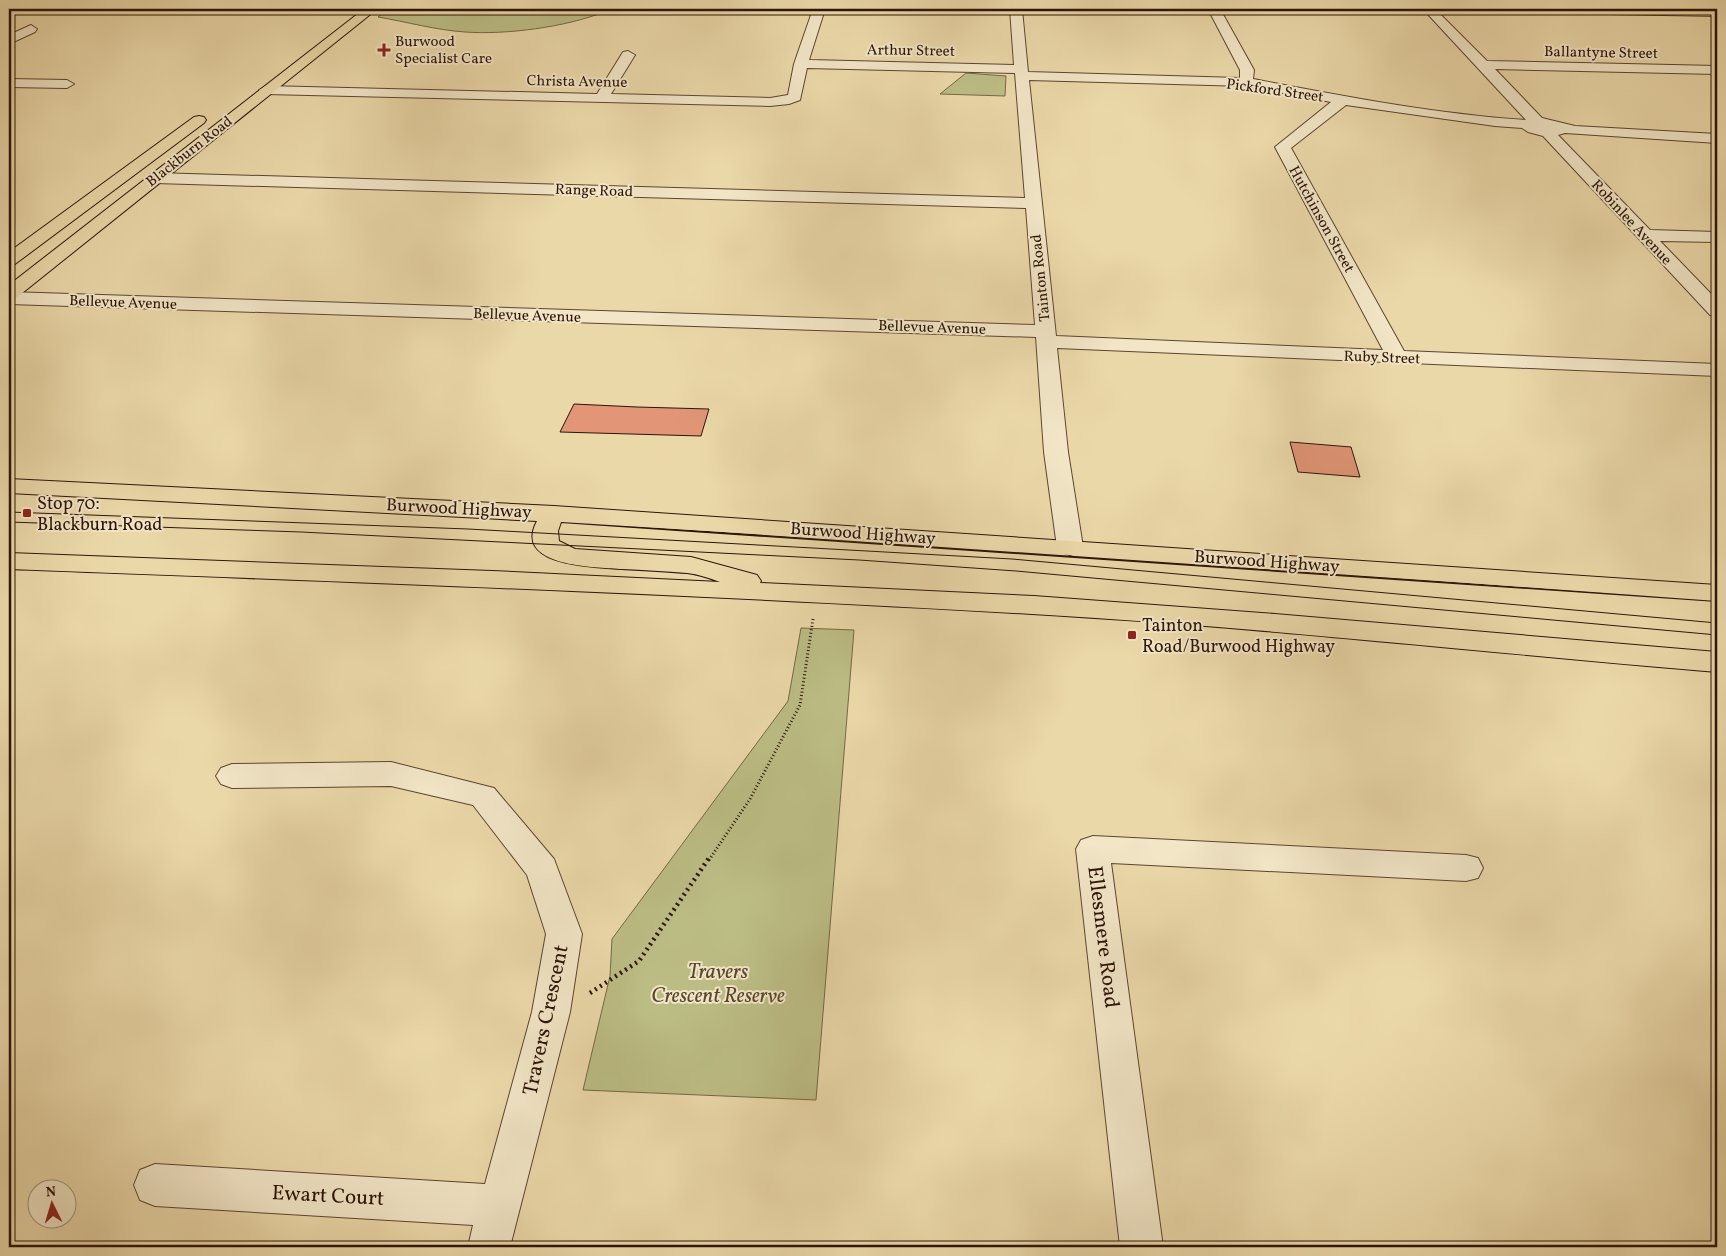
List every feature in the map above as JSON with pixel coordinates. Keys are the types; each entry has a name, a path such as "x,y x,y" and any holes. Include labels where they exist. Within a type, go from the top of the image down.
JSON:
{"main road":[{"path":"333,20 348,9"},
{"name":"Blackburn Road","path":"9,294 371,9"},
{"path":"249,90 266,90"},
{"name":"Blackburn Road","path":"9,260 208,113"},
{"name":"Burwood Highway","path":"9,486 554,513 1070,546 1717,593"},
{"path":"554,513 546,529 545,537 549,545 562,555 578,558 691,565 785,593"},
{"path":"9,561 492,578 1132,612 1717,662"}],"street":[{"name":"Christa Avenue","path":"266,90 770,102 789,100 795,96 802,64 820,9"},
{"name":"Tainton Road","path":"1016,9 1032,203 1056,452 1070,546"},
{"path":"1214,9 1248,70 1246,82"},
{"name":"Robinlee Avenue","path":"1429,9 1485,65 1717,311"},
{"path":"1557,9 1717,12"},
{"path":"9,40 31,29"},
{"path":"601,98 628,55"},
{"name":"Arthur Street","path":"802,64 1021,72"},
{"name":"Ballantyne Street","path":"1485,65 1717,70"},
{"name":"Pickford Street","path":"1021,72 1246,82 1344,100 1495,122 1717,138"},
{"path":"9,83 67,84"},
{"name":"Hutchinson Street","path":"1344,100 1283,147 1398,358"},
{"name":"Range Road","path":"155,178 1032,203"},
{"path":"1644,235 1717,237"},
{"name":"Bellevue Avenue","path":"9,298 1046,336"},
{"name":"Ruby Street","path":"1046,336 1398,358 1717,370"},
{"name":"Travers Crescent","path":"232,776 391,774 483,796 542,869 564,934 551,1012 489,1247"},
{"name":"Ellesmere Road","path":"1142,1247 1093,849 1466,868"},
{"name":"Ewart Court","path":"155,1185 500,1206"}],"path":[{"path":"551,1012 600,988 639,961 750,800 800,705 814,614"}],"green space":[{"path":"388,9 598,9 604,12 554,26 481,33 443,30 378,17"},
{"path":"966,73 1006,76 1005,96 940,94"},
{"name":"Travers Crescent Reserve","path":"801,628 854,630 816,1100 583,1090 610,976 612,939 788,701"}],"building":[{"path":"574,404 709,409 701,436 560,432"},
{"path":"1290,442 1351,447 1360,477 1298,472"}],"tram line":[{"path":"9,512 468,529 1012,559 1717,623"},
{"path":"9,522 301,532 859,560 1016,571 1717,635"}],"place":[{"name":"Burwood Specialist Care","path":"384,50"},
{"name":"Stop 70: Blackburn Road","path":"27,513"},
{"name":"Tainton Road/Burwood Highway","path":"1132,635"}]}
